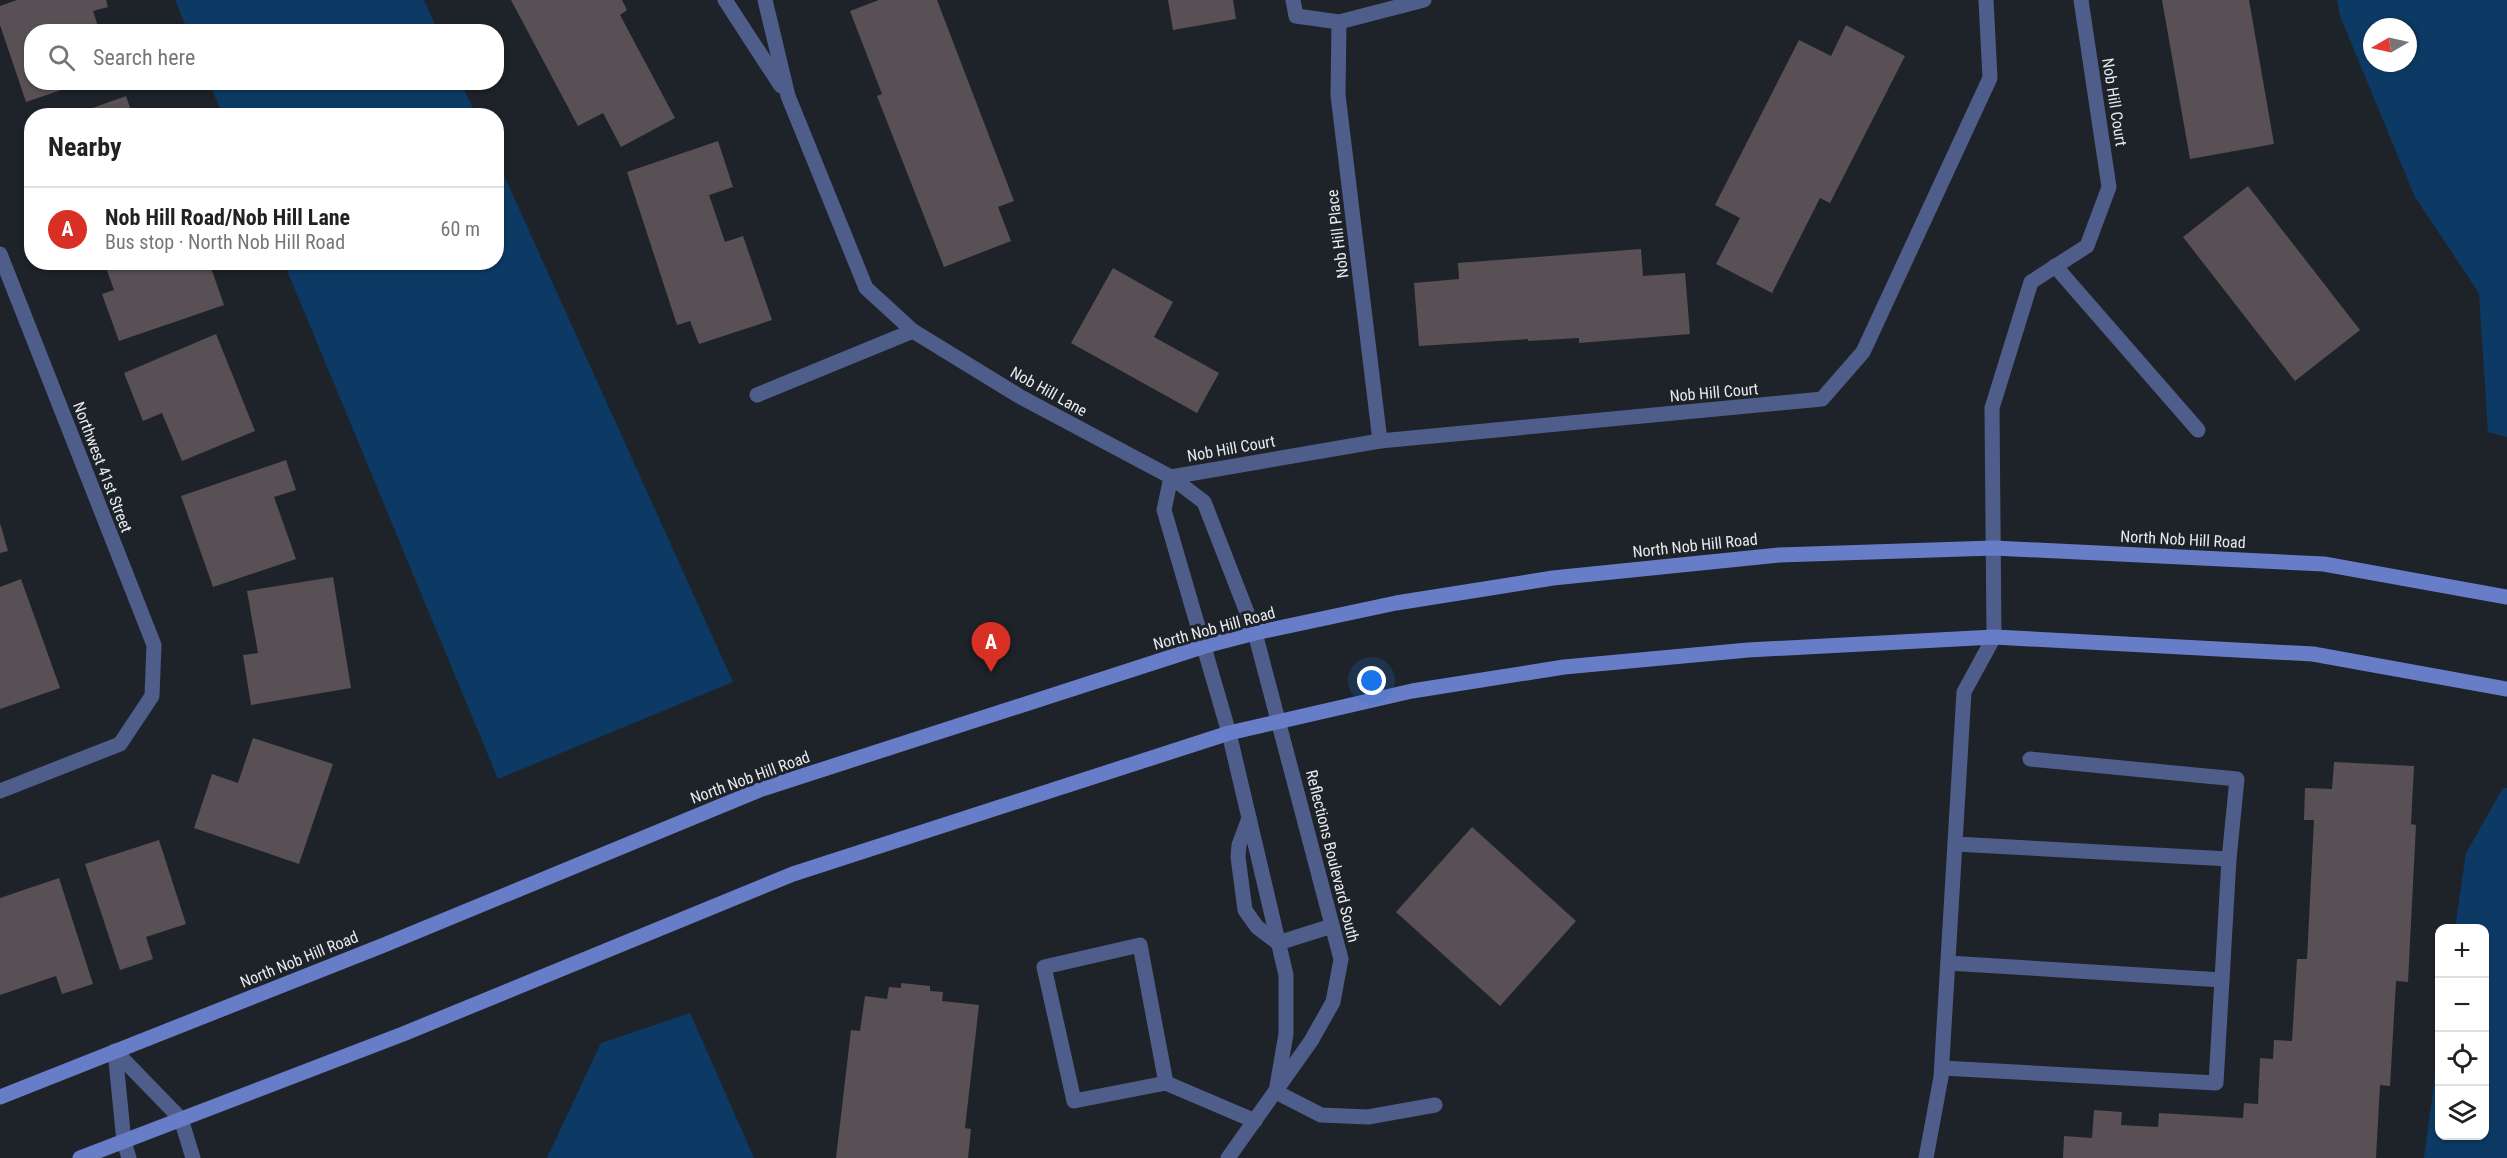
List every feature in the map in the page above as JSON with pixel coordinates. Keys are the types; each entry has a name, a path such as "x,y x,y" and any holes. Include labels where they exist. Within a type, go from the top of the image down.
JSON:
{"main road":[{"name":"North Nob Hill Road","path":"0,1097 384,945 762,789 1205,646 1396,603 1553,578 1779,555 1994,548 2324,564 2507,597"},
{"path":"80,1158 403,1034 793,874 1229,733 1412,691 1564,667 1748,650 1994,637 2313,654 2507,689"}],"street":[{"name":"Nob Hill Lane","path":"725,0 788,96"},
{"name":"Nob Hill Lane","path":"765,0 788,96 866,288 913,331 1019,396 1171,477 1204,502 1255,633 1280,721"},
{"path":"1293,0 1296,16 1339,22 1424,0"},
{"name":"Nob Hill Court","path":"1171,477 1380,441 1822,399 1863,352 1990,78 1986,0"},
{"name":"Nob Hill Court","path":"1994,637 1992,408 2031,282 2087,246 2109,187 2081,0"},
{"name":"Nob Hill Place","path":"1339,22 1338,95 1380,441"},
{"name":"Northwest 41st Street","path":"0,254 153,645 152,696 120,744 0,791"},
{"path":"2055,266 2198,430"},
{"path":"758,394 913,331"},
{"path":"1171,477 1164,510 1229,733"},
{"path":"1926,1158 1942,1068 1964,692 1994,637"},
{"name":"Reflections Boulevard South","path":"1228,1158 1311,1041 1333,1002 1341,959 1280,721"},
{"name":"Reflections Boulevard South","path":"1229,733 1286,975 1286,1034 1276,1092"},
{"path":"1942,1068 2216,1083 2229,859 2237,779 2030,759"},
{"path":"1249,818 1239,845 1238,857 1245,910 1257,927 1278,943 1332,926"},
{"path":"1955,844 2229,859"},
{"path":"1166,1083 1140,945 1044,967 1074,1101 1166,1083 1255,1121"},
{"path":"1947,963 2222,980"},
{"path":"115,1051 181,1119 193,1158"},
{"path":"115,1051 124,1142 129,1158"},
{"path":"1276,1092 1322,1115 1368,1118 1435,1105"}],"water":[{"path":"175,0 424,0 435,24 185,24"},
{"path":"2337,0 2507,0 2507,437 2488,432 2479,293 2415,197 2363,72 2417,72 2417,18 2363,18 2363,72 2340,16"},
{"path":"212,90 464,90 473,108 220,108"},
{"path":"504,175 733,682 498,779 287,270 504,270"},
{"path":"2503,788 2507,788 2507,1158 2424,1158 2435,1076 2435,1140 2489,1140 2489,924 2456,924 2466,853"},
{"path":"690,1013 754,1158 547,1158 601,1043"}],"building":[{"path":"17,0 106,0 108,7 93,11 97,24 24,24 24,90 61,90 26,102 0,25 0,6"},
{"path":"511,0 622,0 627,10 620,15 675,118 621,147 603,113 578,126"},
{"path":"879,0 937,0 1014,201 998,207 1011,241 944,267 877,96 882,94 850,11"},
{"path":"1168,0 1233,0 1236,19 1173,30"},
{"path":"2162,0 2249,0 2274,144 2190,159"},
{"path":"1846,25 1905,56 1830,203 1820,198 1772,293 1716,264 1740,218 1715,205 1799,40 1831,56"},
{"path":"126,96 130,108 93,108"},
{"path":"718,141 733,187 709,195 725,242 743,236 772,320 699,344 690,321 677,325 627,172"},
{"path":"2248,186 2360,330 2295,381 2183,237"},
{"path":"1641,249 1643,276 1685,273 1690,334 1579,343 1579,338 1419,346 1414,283 1459,279 1458,263"},
{"path":"1113,268 1173,302 1154,337 1219,373 1197,413 1071,343"},
{"path":"107,270 212,270 224,305 119,341 102,294 114,290"},
{"path":"216,334 255,431 182,461 162,413 143,421 124,373"},
{"path":"286,460 296,490 274,497 296,559 213,587 181,496"},
{"path":"0,523 8,551 0,553"},
{"path":"333,577 351,688 251,705 243,655 258,653 247,591"},
{"path":"21,579 60,688 0,709 0,587"},
{"path":"253,738 333,764 299,864 194,828 212,774 238,783"},
{"path":"2334,762 2414,766 2411,824 2416,825 2408,982 2396,981 2390,1086 2380,1085 2376,1158 2063,1158 2064,1136 2092,1138 2094,1110 2122,1112 2121,1125 2158,1127 2159,1113 2243,1118 2244,1103 2258,1104 2260,1058 2273,1059 2274,1040 2292,1041 2297,959 2307,959 2314,820 2304,820 2305,788 2332,789"},
{"path":"1472,827 1576,921 1500,1006 1396,912"},
{"path":"159,840 186,924 146,937 153,959 120,970 85,864"},
{"path":"59,878 93,984 62,994 56,976 0,995 0,898"},
{"path":"901,983 930,986 930,991 943,992 942,1001 979,1005 965,1128 971,1129 968,1158 836,1158 851,1030 860,1031 865,996 887,999 889,987 901,988"}],"place":[{"name":"Nob Hill Road/Nob Hill Lane","path":"991,672"}]}
